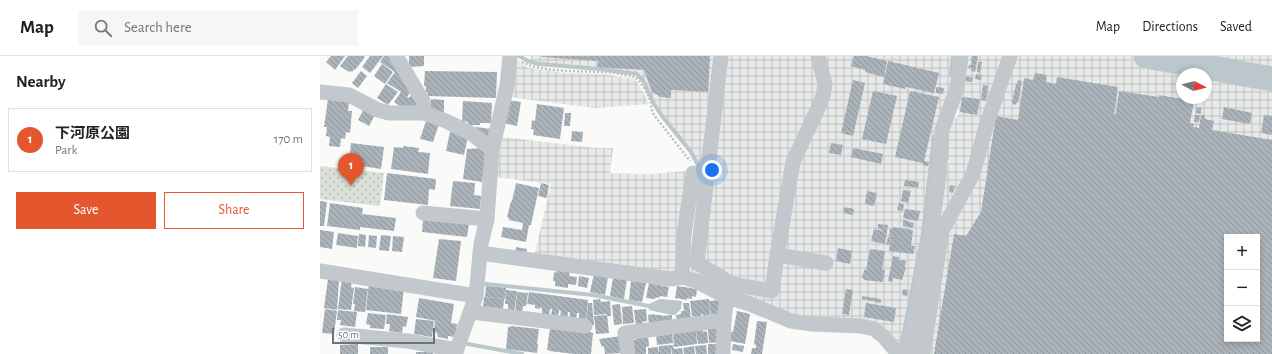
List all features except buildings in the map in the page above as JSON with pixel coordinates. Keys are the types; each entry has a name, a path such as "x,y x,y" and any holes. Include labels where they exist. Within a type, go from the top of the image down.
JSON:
{"street":[{"path":"396,56 423,101 424,113"},
{"path":"721,56 697,263 732,284 772,291 793,162 819,106 825,84 818,56"},
{"path":"909,353 932,226 940,168 942,130 957,88 961,56"},
{"path":"909,353 942,231 973,174 1010,56"},
{"path":"344,334 361,330 456,352 476,296 481,244 487,219 492,150 515,58"},
{"path":"320,92 349,95 378,110 389,113 424,113 472,134 492,150"},
{"path":"682,277 684,235 693,173"},
{"path":"423,213 487,219"},
{"path":"480,253 671,279 682,277 700,283 727,297 750,304 791,321 812,324 861,326 874,330 884,337 895,350 909,353"},
{"path":"777,254 826,263"},
{"path":"320,271 476,296"},
{"path":"723,354 724,320 727,297"},
{"path":"471,312 531,313 585,326"},
{"path":"628,354 625,333 724,320"}],"path":[{"path":"515,58 532,66 603,72 635,77 651,102 650,107 654,115 688,158 692,165 693,173"}],"shaded area":[{"path":"530,56 954,56 952,86 937,129 925,233 904,347 892,340 777,310 693,273 691,271 690,262 700,168 691,150 663,116 638,73 539,63 530,61"},
{"path":"967,56 1272,56 1272,354 917,354 949,160 946,159 951,117 957,118"},
{"path":"515,58 526,67 536,69 566,73 603,74 635,79 649,104 595,108 509,97"},
{"path":"502,137 596,148 613,148 610,173 650,174 688,171 675,273 534,257 551,184 496,177"},
{"path":"320,166 384,173 380,206 320,199"},
{"path":"660,299 682,301 681,309 675,315 649,310 649,304"}],"waterway":[{"path":"519,56 528,61 539,64 600,69 637,74 644,82 654,104 662,116 691,152 699,167 699,174"},
{"path":"951,75 953,56"},
{"path":"1146,56 1272,79"},
{"path":"901,348 923,234 934,137"},
{"path":"486,284 593,295 649,306"},
{"path":"468,344 522,354"}],"place":[{"name":"下河原公園","path":"351,186"}]}
